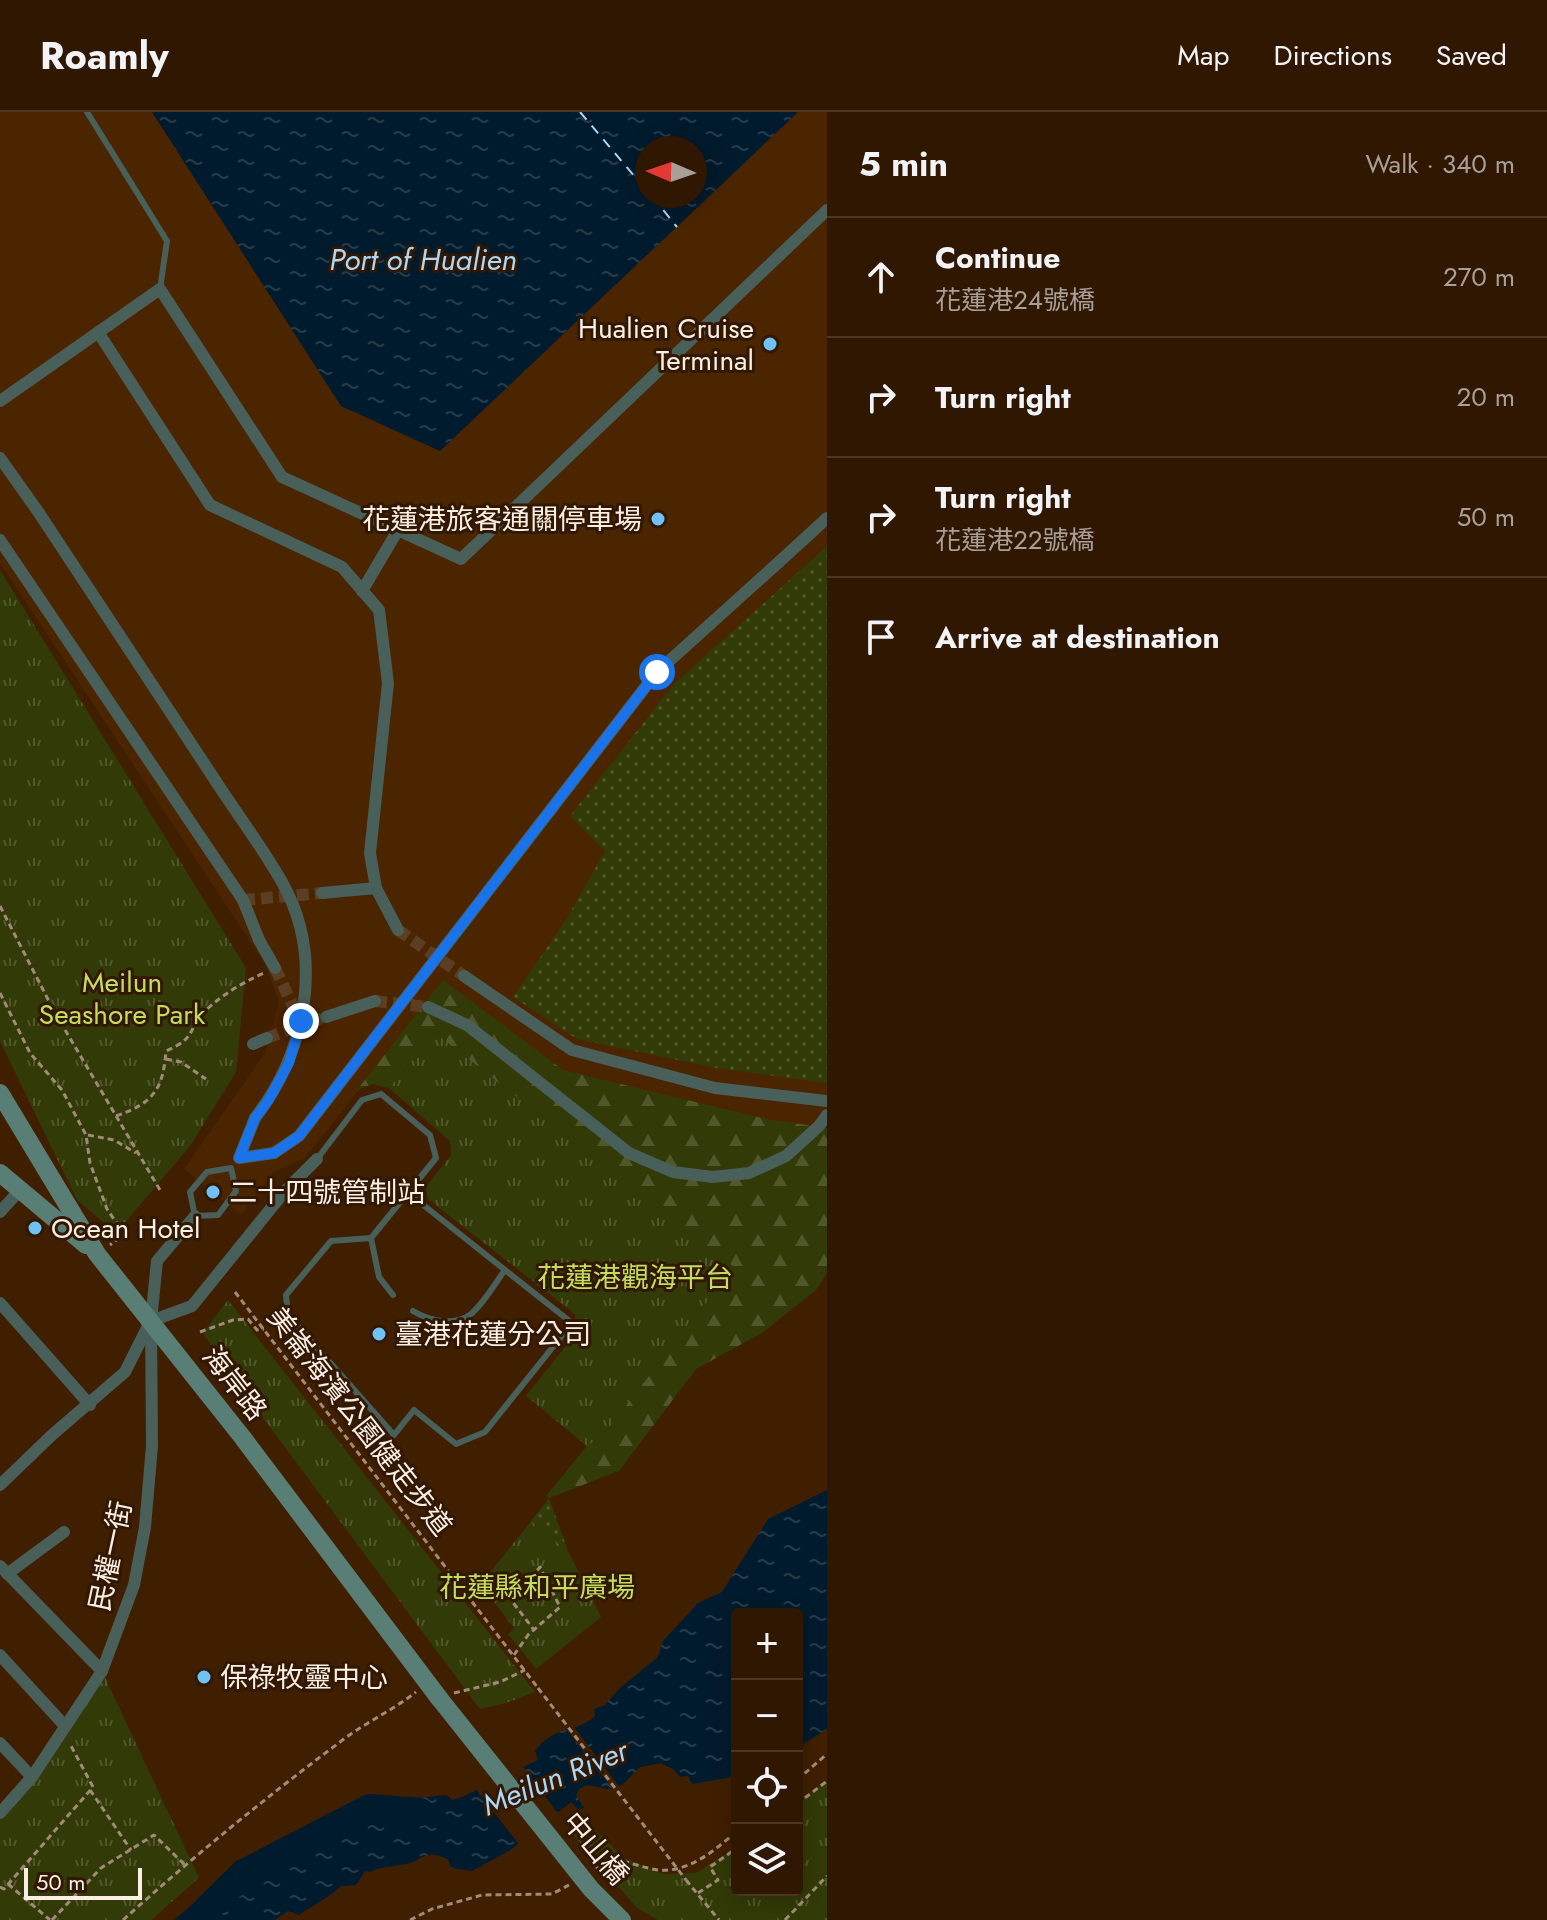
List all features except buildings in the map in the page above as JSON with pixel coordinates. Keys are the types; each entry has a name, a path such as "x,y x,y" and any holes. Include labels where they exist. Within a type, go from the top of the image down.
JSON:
{"main road":[{"name":"海岸路","path":"0,1093 97,1254 434,1690"},
{"path":"0,1173 97,1254"},
{"name":"中山橋","path":"434,1690 591,1889 622,1920"}],"street":[{"path":"0,401 160,289 282,477 461,559 827,210"},
{"path":"98,332 210,505 342,567 379,610 388,683 370,853 376,888 398,930"},
{"path":"0,458 282,883 295,914 304,957 305,1000 296,1042 280,1082 255,1118 235,1163"},
{"path":"235,1163 274,1153 299,1136 657,672 827,518"},
{"path":"362,591 398,530"},
{"path":"0,540 243,900 259,940 275,968"},
{"path":"322,893 376,888"},
{"path":"464,976 572,1050 715,1088 827,1101"},
{"path":"326,1017 375,1001"},
{"path":"428,1007 467,1025 629,1153 673,1172 713,1177 749,1173 786,1156 827,1115"},
{"path":"253,1044 267,1038"},
{"path":"2,1479 125,1372 151,1321 192,1306 285,1191 317,1159"},
{"path":"0,1212 20,1190"},
{"name":"民權一街","path":"0,1813 32,1777 102,1671 134,1585 145,1527 152,1446 151,1321 157,1261 195,1216"},
{"path":"0,1303 90,1405"},
{"path":"64,1532 3,1570 102,1671"},
{"path":"0,1655 63,1728"},
{"path":"0,1743 32,1777"}],"lane":[{"path":"87,112 167,241 160,289"},
{"path":"317,1159 362,1100 381,1094 430,1135 436,1158 407,1192 371,1238 331,1241 286,1295 288,1315 394,1435 414,1410 456,1444 485,1432 572,1323 407,1192"},
{"path":"235,1163 236,1191 218,1215 195,1216 190,1192 207,1172 235,1163"},
{"path":"371,1238 379,1277 393,1295"},
{"path":"413,1311 426,1319 452,1321 470,1315 505,1270"}],"path":[{"path":"0,906 55,1013 160,1190"},
{"path":"116,1116 139,1108 157,1092 164,1072 166,1051 187,1042 202,1014 232,988 275,968"},
{"path":"0,993 30,1053 62,1090 86,1135 90,1163 98,1186 107,1209 124,1234 97,1254"},
{"path":"166,1059 181,1062 206,1079"},
{"path":"86,1135 114,1140 139,1155"},
{"name":"美崙海濱公園健走步道","path":"235,1292 719,1920"},
{"path":"200,1332 233,1320 248,1319 257,1330 264,1329"},
{"path":"514,1655 534,1630 560,1607 540,1567 528,1582 522,1578 508,1596 534,1630"},
{"path":"123,1920 185,1865 343,1739 434,1690 500,1682 525,1670"},
{"path":"0,1887 4,1889 93,1787 63,1728"},
{"path":"803,1775 827,1754"},
{"path":"803,1799 827,1781"},
{"path":"90,1790 131,1850"},
{"path":"8,1884 51,1920 101,1868 154,1835 185,1865"},
{"path":"614,1859 661,1870 686,1866 711,1854 731,1836"},
{"path":"698,1893 718,1880 710,1867 731,1852"},
{"path":"785,1920 827,1876"},
{"path":"410,1920 432,1909 482,1895 552,1894"}],"shaded area":[{"path":"0,112 152,112 341,406 677,227 697,208 707,208 707,198 798,112 827,112 827,1159 734,1267 416,1018 305,1158 274,1172 241,1215 184,1169 265,1053 279,1002 265,964 0,563"}],"green space":[{"path":"827,546 827,1083 716,1068 577,1039 513,997 567,918 605,851 570,816 673,685"},
{"name":"Meilun Seashore Park","path":"0,570 246,968 236,1072 190,1146 116,1233 77,1200 0,1041"},
{"path":"443,980 563,1070 766,1119 827,1128 827,1273 816,1290 762,1333 696,1369 619,1471 549,1498 546,1496 587,1446 602,1436 734,1267 435,1033 389,1088 373,1084 357,1090"},
{"name":"花蓮港觀海平台","path":"435,1033 734,1267 602,1436 587,1446 526,1396 577,1332 575,1314 428,1199 426,1187 451,1155 450,1141 389,1088"},
{"path":"228,1300 535,1692 480,1709 203,1333"},
{"path":"549,1498 568,1551 531,1521"},
{"name":"花蓮縣和平廣場","path":"531,1521 568,1551 601,1617 536,1669 508,1634 514,1628 481,1584"},
{"path":"102,1671 199,1878 151,1920 0,1920 0,1813"},
{"path":"827,1780 827,1920 658,1920 637,1908 572,1833 587,1822 624,1858 663,1874 696,1873 731,1851 731,1896 803,1896 803,1799"}],"water":[{"name":"Port of Hualien","path":"152,112 798,112 707,198 707,136 635,136 635,208 697,208 440,451 341,406"},
{"path":"827,1490 827,1729 803,1744 803,1608 731,1608 731,1776 692,1784 688,1776 680,1777 661,1763 640,1767 622,1785 608,1789 587,1785 579,1789 576,1795 584,1808 579,1810 571,1802 509,1851 472,1871 451,1868 448,1859 428,1855 410,1863 365,1871 356,1885 341,1886 299,1915 288,1911 275,1920 174,1920 216,1885 223,1889 309,1843 331,1825 401,1804 408,1799 446,1795 452,1800 462,1797 538,1760 535,1751 543,1742 588,1722 595,1716 594,1709 605,1705 620,1688 658,1657 663,1641 698,1603 722,1592 768,1519"}],"pier":[{"path":"571,1723 621,1789 614,1791 563,1725"},
{"path":"521,1764 560,1816 521,1847 474,1787"}],"waterway":[{"name":"Meilun River","path":"196,1920 244,1873 370,1808 420,1812"}],"ferry route":[{"path":"580,112 635,177"},
{"path":"662,208 677,227"}],"tunnel":[{"path":"243,900 322,893"},
{"path":"398,930 464,976"},
{"path":"275,968 302,1025 326,1017"},
{"path":"375,1001 428,1007"},
{"path":"267,1038 302,1025"}],"place":[{"name":"Hualien Cruise Terminal","path":"770,344"},
{"name":"花蓮港旅客通關停車場","path":"658,519"},
{"name":"二十四號管制站","path":"213,1192"},
{"name":"Ocean Hotel","path":"35,1228"},
{"name":"臺港花蓮分公司","path":"379,1334"},
{"name":"保祿牧靈中心","path":"204,1677"}],"route":[{"path":"301,1021 289,1063 255,1118 239,1158 274,1153 299,1136 657,672"}]}
